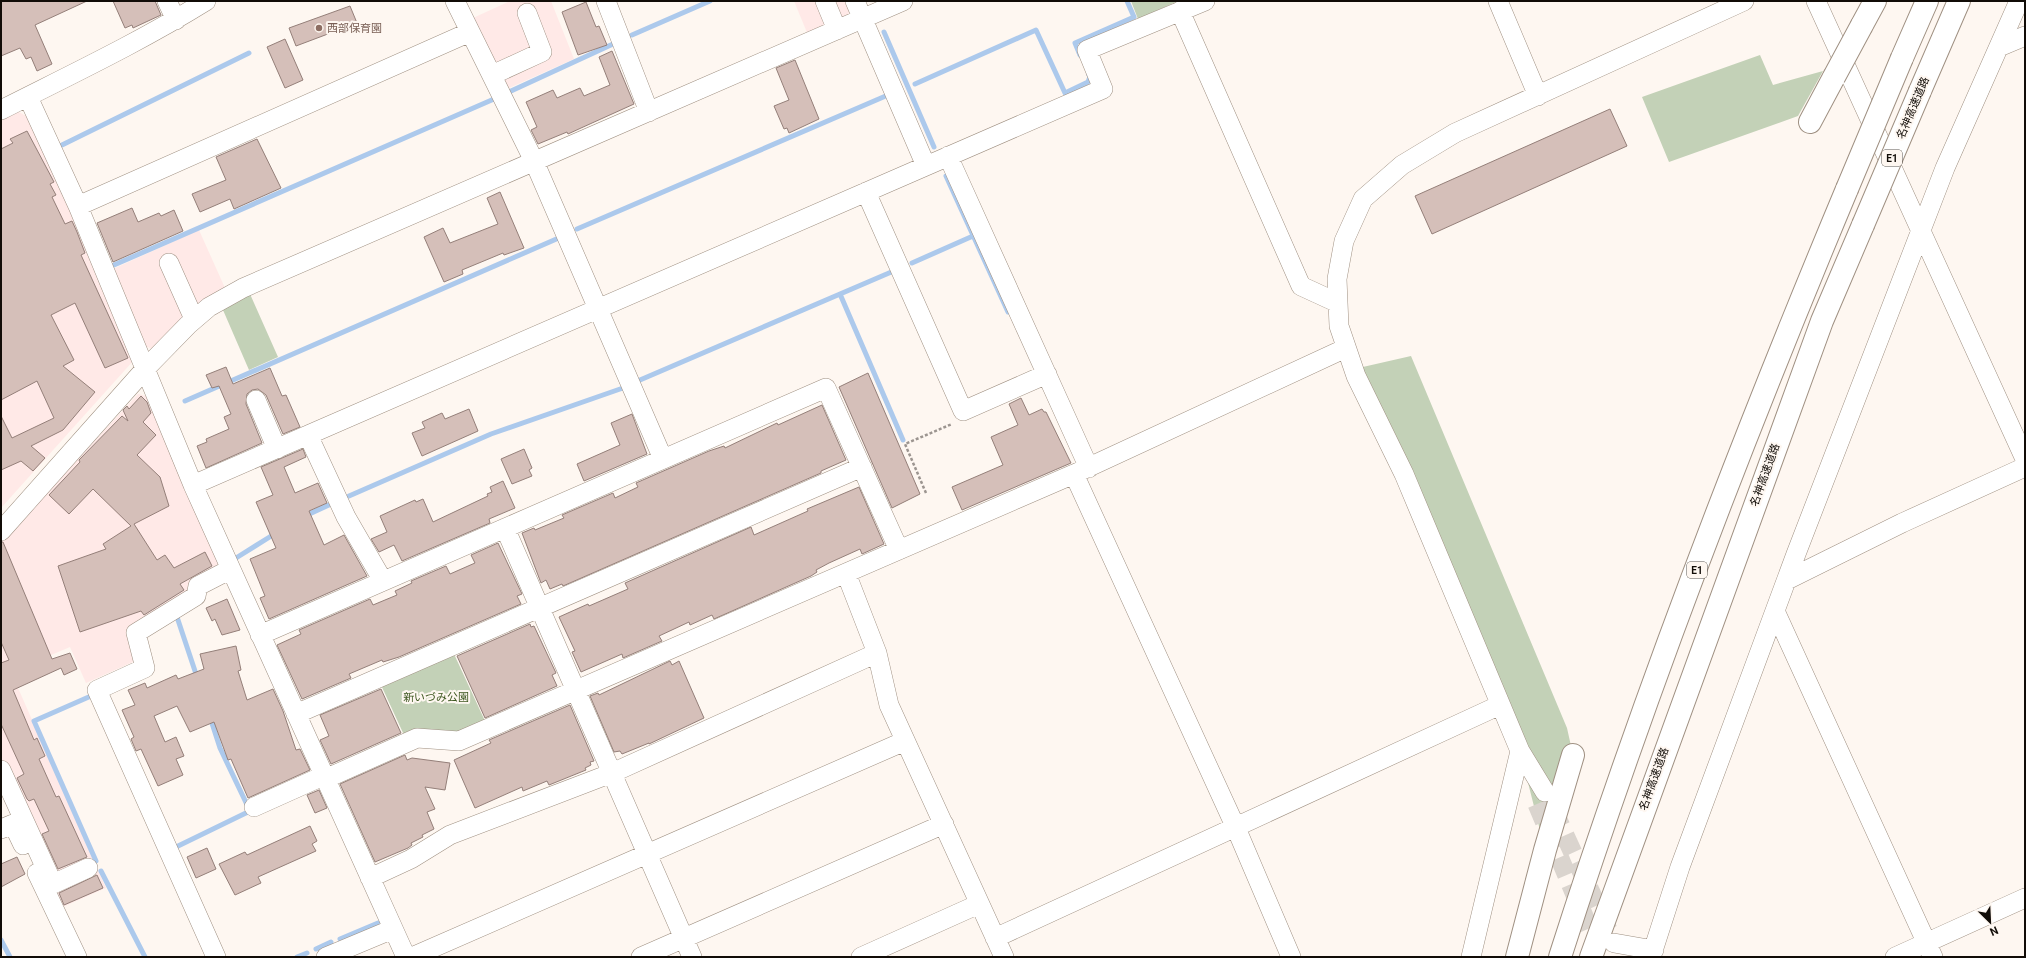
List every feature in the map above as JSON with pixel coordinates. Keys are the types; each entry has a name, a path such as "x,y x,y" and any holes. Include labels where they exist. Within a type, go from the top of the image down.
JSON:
{"highway":[{"path":"1810,122 1875,1"},
{"name":"E1","path":"1560,957 1638,727 1709,536 1796,312 1927,1"},
{"name":"名神高速道路","path":"1591,957 1822,321 1959,1"},
{"path":"1517,957 1545,850 1572,756"}],"street":[{"path":"167,1 176,20"},
{"path":"1,110 176,20 206,1"},
{"path":"455,1 534,161 663,459"},
{"path":"606,1 649,112"},
{"path":"825,1 837,30"},
{"path":"855,1 926,166"},
{"path":"1,531 146,368 194,319 209,307 243,288 903,1"},
{"path":"193,485 1104,89 1087,50 1205,1"},
{"path":"1498,1 1538,96"},
{"path":"1541,798 1500,705 1404,474 1356,376 1346,348 1339,326 1337,279 1344,241 1363,199 1402,165 1455,133 1744,1"},
{"path":"1816,1 2025,459"},
{"path":"1617,950 1652,954 1680,867 1775,611 1921,230 1945,168 2019,1"},
{"path":"1180,11 1301,286 1338,302"},
{"path":"492,75 542,52 527,13"},
{"path":"78,206 470,32"},
{"path":"1999,47 2025,36"},
{"path":"28,97 78,206 193,485 406,957"},
{"path":"948,156 1047,374 1082,471 1291,957"},
{"path":"866,192 963,411 1047,374"},
{"path":"169,263 194,319"},
{"path":"254,807 417,738 458,741 1082,471 1346,348"},
{"path":"260,634 826,388 899,550"},
{"path":"256,400 277,449"},
{"path":"308,435 346,517 383,581"},
{"path":"296,714 862,467"},
{"path":"1787,580 1902,523 2025,467"},
{"path":"504,528 692,957"},
{"path":"216,957 97,690 145,668 136,633 196,596 198,586 231,569"},
{"path":"846,573 876,653 889,705 1004,957"},
{"path":"1775,611 1930,950"},
{"path":"370,878 411,859 450,835 612,773 876,653"},
{"path":"995,938 1500,705"},
{"path":"412,957 646,853 905,741"},
{"path":"1471,957 1522,755"},
{"path":"1,770 53,884 88,868"},
{"path":"1,829 13,824 77,957"},
{"path":"641,957 944,824"},
{"path":"1895,957 1930,950 2025,898"},
{"path":"861,957 979,904"},
{"path":"326,957 393,929"}],"path":[{"path":"926,493 905,444 959,421 963,411"}],"shaded area":[{"path":"510,1 551,1 574,59 507,89 473,18"},
{"path":"794,1 847,1 850,9 848,17 808,35"},
{"path":"15,110 30,118 134,360 1,508 1,118"},
{"path":"199,230 225,288 152,349 145,346 113,269"},
{"path":"138,394 150,397 219,559 216,569 191,590 132,628 135,661 86,683 70,647 11,672 106,888 58,909 1,790 1,543"}],"green space":[{"path":"1131,1 1176,1 1176,2 1138,19"},
{"path":"1760,55 1773,85 1823,71 1798,116 1669,162 1642,97"},
{"path":"250,294 278,357 249,370 223,310"},
{"path":"1411,356 1567,728 1573,755 1545,850 1520,751 1354,369"},
{"name":"新いづみ公園","path":"454,654 485,721 459,733 404,735 381,685"}],"building":[{"path":"1,1 87,1 35,25 52,64 37,71 31,57 26,59 20,48 1,56"},
{"path":"113,1 155,1 161,15 133,28 132,25 125,28"},
{"path":"586,2 596,27 599,26 607,45 578,55 562,12"},
{"path":"350,6 357,23 296,46 289,28"},
{"path":"285,39 303,80 285,88 267,47"},
{"path":"612,51 634,104 568,134 567,132 538,144 531,130 537,127 526,102 553,90 557,98 580,88 584,96 610,85 599,57"},
{"path":"795,60 819,119 789,133 787,128 784,129 774,106 789,100 776,68"},
{"path":"1610,109 1627,146 1432,234 1415,196"},
{"path":"27,131 54,182 50,184 56,195 52,197 65,224 72,221 77,232 85,253 81,255 128,358 105,368 75,303 51,315 74,360 63,366 95,392 63,430 31,446 45,458 33,471 21,461 1,470 1,416 12,438 54,418 37,381 1,400 1,149 13,143 10,139"},
{"path":"257,139 281,188 234,209 230,199 200,212 192,194 226,180 216,157"},
{"path":"500,192 524,248 504,255 503,253 462,270 463,274 444,282 424,237 443,228 450,243 498,224 487,198"},
{"path":"132,208 138,222 159,213 161,216 174,210 183,231 113,262 97,223"},
{"path":"226,367 233,384 270,368 282,396 286,395 300,427 283,434 266,395 258,389 252,390 247,394 246,404 262,443 206,468 197,446 207,442 206,439 229,429 224,417 231,414 219,386 212,388 206,375"},
{"path":"868,373 920,494 892,508 839,387"},
{"path":"141,396 147,402 151,413 143,422 156,435 137,455 160,477 169,506 134,524 157,560 165,555 174,568 205,552 212,566 180,584 184,590 144,615 141,611 80,632 58,566 106,549 103,544 131,526 93,489 69,514 49,495 80,462 79,460 122,416 128,421 123,410 127,406 129,409"},
{"path":"1021,398 1029,415 1042,409 1046,412 1071,463 962,510 952,487 1003,465 991,437 1018,425 1009,404"},
{"path":"822,405 846,460 821,471 821,473 563,586 562,584 550,589 546,580 541,583 522,533 534,528 535,530 564,518 562,515 613,493 615,498 638,487 636,483 709,451 724,446 725,448 777,423 778,425"},
{"path":"469,409 478,431 422,456 412,433 425,428 422,422 442,413 445,419"},
{"path":"632,414 647,454 584,481 577,464 620,445 611,423"},
{"path":"303,449 306,457 284,467 295,493 318,483 327,503 309,511 324,545 344,535 367,576 269,619 260,598 265,596 250,559 276,548 256,502 273,495 261,467"},
{"path":"524,449 532,468 529,470 532,476 512,484 501,459"},
{"path":"503,481 515,508 489,519 490,523 402,561 394,545 379,552 371,539 387,532 380,516 415,500 416,502 423,499 433,522 488,496 487,494 492,492 490,487"},
{"path":"859,487 884,544 862,554 860,549 816,570 817,572 811,576 714,619 712,615 690,625 689,622 659,636 662,641 623,658 622,654 581,672 572,652 575,651 559,617 628,589 625,583 751,527 754,535 808,511 807,509"},
{"path":"1,542 3,542 52,659 70,653 77,669 64,675 61,668 13,690 34,740 37,738 45,756 39,759 56,797 59,796 87,857 58,869 42,834 49,831 34,799 29,801 27,799 17,778 24,774 1,724 1,663 9,660 1,642"},
{"path":"498,543 522,594 517,596 521,604 399,657 383,662 382,660 349,674 351,678 302,699 277,645 301,634 299,630 370,599 373,605 397,595 395,591 412,583 411,581 446,566 450,574 475,563 471,555"},
{"path":"227,599 240,630 222,635 215,619 212,621 206,608"},
{"path":"530,624 531,627 534,626 556,673 552,675 557,686 485,718 457,656"},
{"path":"236,646 241,670 238,671 247,700 273,689 283,711 296,750 300,749 310,770 248,798 231,759 228,760 214,722 190,732 177,706 154,716 165,742 176,737 184,756 176,759 183,775 158,786 141,749 136,751 131,739 134,737 122,710 135,705 128,690 145,683 147,688 176,675 178,679 204,669 200,654"},
{"path":"670,661 672,665 679,661 704,718 649,744 622,754 620,751 614,752 590,696 598,693 599,695"},
{"path":"381,689 401,733 331,764 320,740 329,736 320,715"},
{"path":"570,705 594,761 590,762 591,765 585,768 586,770 549,785 547,781 523,791 522,787 475,808 454,760 491,743 489,740"},
{"path":"405,755 407,760 412,758 450,763 445,790 425,787 435,809 427,812 434,829 411,843 412,845 408,848 375,862 340,784"},
{"path":"319,790 327,808 315,813 307,795"},
{"path":"310,826 317,841 312,844 316,851 258,877 261,883 235,895 219,864 245,852 247,855"},
{"path":"207,848 216,869 196,878 187,857"},
{"path":"17,857 25,874 1,887 1,864"},
{"path":"97,875 103,888 64,905 59,893"}],"waterway":[{"path":"632,35 710,1"},
{"path":"1080,55 1075,43 1134,17 1127,1"},
{"path":"915,84 1036,30 1065,93 1088,82 1090,77 1089,75"},
{"path":"884,32 934,147"},
{"path":"511,91 613,44"},
{"path":"62,145 249,53"},
{"path":"577,229 888,95"},
{"path":"114,265 494,99"},
{"path":"946,176 1008,312"},
{"path":"912,263 973,236"},
{"path":"185,401 561,237"},
{"path":"640,380 896,270"},
{"path":"840,294 903,440"},
{"path":"349,496 491,434 623,388"},
{"path":"305,516 331,504"},
{"path":"236,558 276,533"},
{"path":"176,614 197,677"},
{"path":"91,696 34,721 96,861"},
{"path":"176,847 250,811 220,748 210,717"},
{"path":"101,871 145,957"},
{"path":"340,939 378,923"},
{"path":"1,940 10,957"},
{"path":"316,949 331,942"},
{"path":"297,957 307,953"}],"tunnel":[{"path":"1537,804 1599,952"},
{"path":"1553,809 1608,930"}],"place":[{"name":"西部保育園","path":"319,28"}]}
